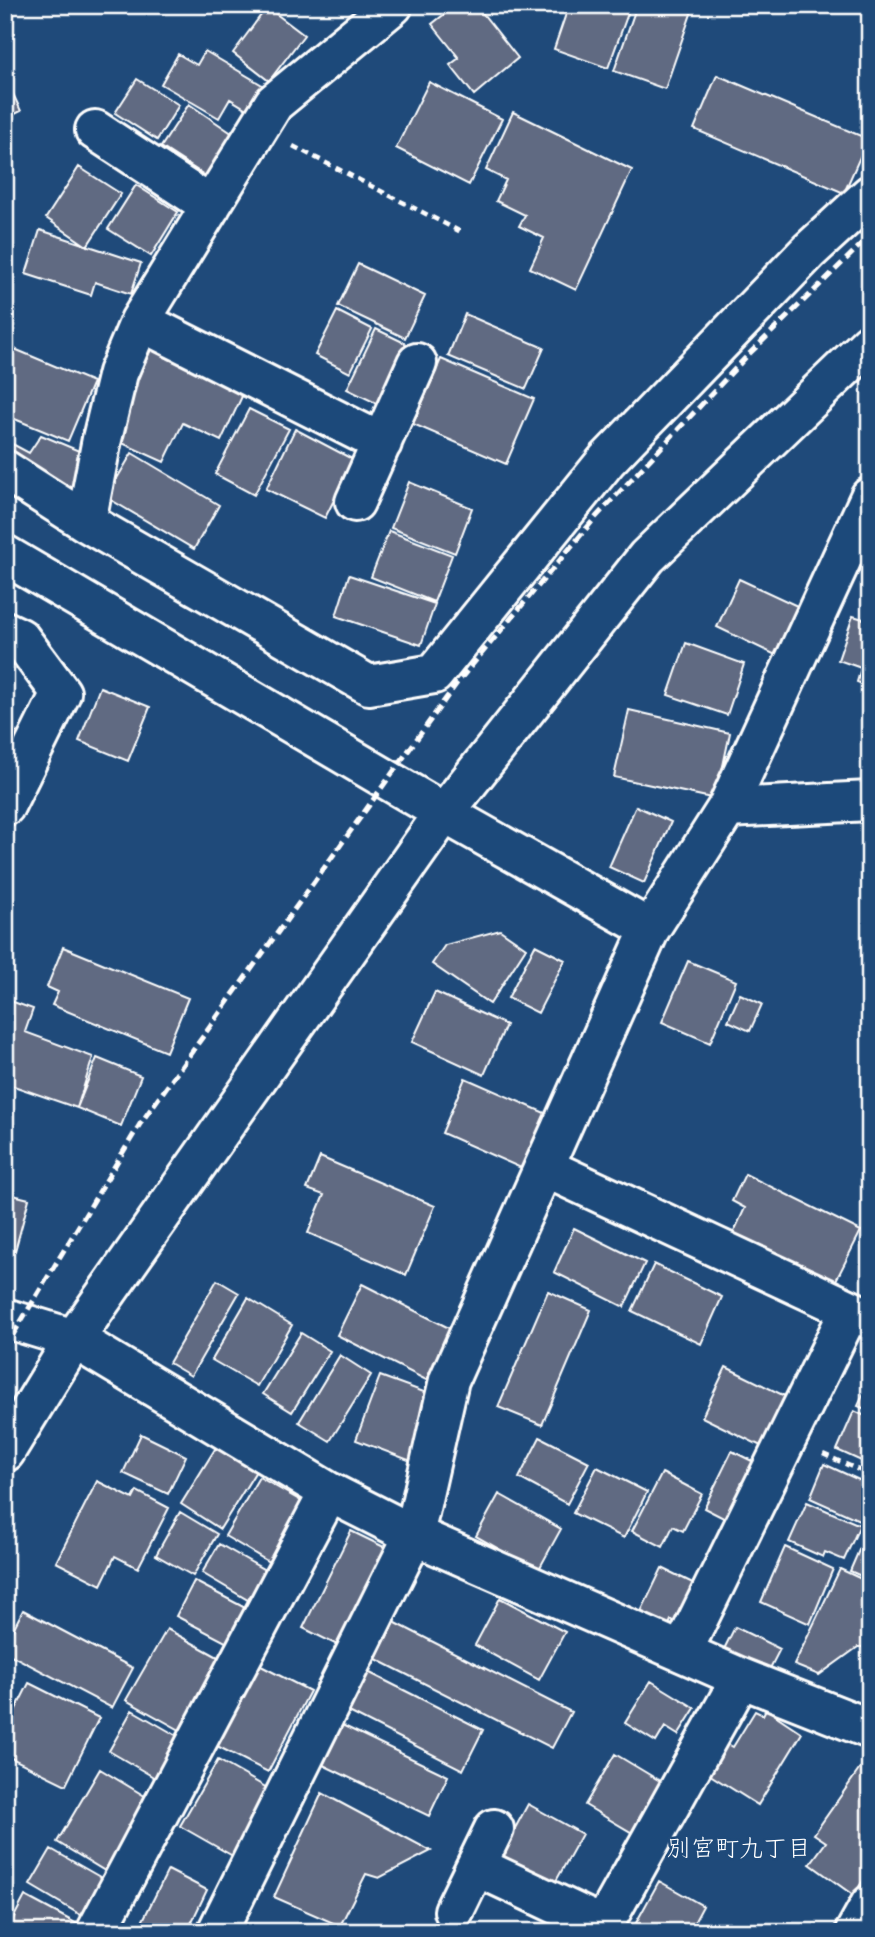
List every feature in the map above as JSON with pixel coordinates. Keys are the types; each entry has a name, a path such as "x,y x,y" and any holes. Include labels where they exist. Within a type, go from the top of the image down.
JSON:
{"street":[{"path":"86,522 118,373 140,321 274,103 393,5"},
{"path":"96,130 211,206"},
{"path":"5,470 86,522 369,685 434,674 607,460 809,251 870,195"},
{"path":"140,321 382,443"},
{"path":"5,1452 74,1339 443,813 647,557 870,343"},
{"path":"355,502 417,363"},
{"path":"217,1932 414,1535 449,1380 650,929 727,808 870,497"},
{"path":"5,555 443,813 650,929"},
{"path":"5,631 20,638 61,693 5,806"},
{"path":"727,808 870,801"},
{"path":"544,1167 860,1315 788,1438 682,1652"},
{"path":"5,1318 74,1339 329,1492 414,1535 741,1678 870,1729"},
{"path":"96,1932 329,1492"},
{"path":"476,1866 603,1926 741,1678"},
{"path":"454,1911 494,1829"},
{"path":"855,1932 870,1905"}],"path":[{"path":"258,128 461,232"},
{"path":"788,1438 870,1475"}],"building":[{"path":"456,5 476,5 518,58 474,95 450,65 459,58 432,24"},
{"path":"569,5 631,5 608,68 554,49"},
{"path":"637,5 694,5 665,89 614,71"},
{"path":"267,7 304,35 269,81 233,53"},
{"path":"205,51 264,86 250,111 230,99 219,118 161,84 178,54 197,65"},
{"path":"717,75 868,139 844,193 694,129"},
{"path":"5,77 21,111 5,119"},
{"path":"137,79 179,105 157,140 115,113"},
{"path":"429,82 502,119 469,185 396,148"},
{"path":"189,104 236,136 209,178 161,147"},
{"path":"513,112 632,170 576,290 530,268 544,238 519,226 525,215 496,201 506,180 486,170"},
{"path":"79,167 121,194 87,246 46,218"},
{"path":"136,185 178,212 151,256 108,229"},
{"path":"40,230 141,263 131,294 95,282 91,295 26,274"},
{"path":"358,264 425,296 405,338 338,306"},
{"path":"337,311 372,329 350,373 315,355"},
{"path":"465,314 544,348 526,389 448,356"},
{"path":"376,329 411,346 382,406 347,389"},
{"path":"5,345 93,382 68,441 5,415"},
{"path":"152,347 245,390 221,441 183,423 164,462 111,438"},
{"path":"441,359 534,399 506,464 413,424"},
{"path":"249,409 289,429 254,495 215,474"},
{"path":"295,429 354,460 325,518 266,489"},
{"path":"41,435 84,453 68,500 5,462 5,440 29,453"},
{"path":"132,453 219,505 194,549 106,497"},
{"path":"409,482 472,508 455,553 391,528"},
{"path":"389,531 452,555 434,602 371,577"},
{"path":"349,575 435,604 421,645 336,616"},
{"path":"739,579 808,611 786,660 717,627"},
{"path":"853,616 870,621 870,687 857,682 861,668 838,660"},
{"path":"686,643 744,664 727,715 668,695"},
{"path":"100,687 150,707 128,761 79,741"},
{"path":"629,710 730,733 716,799 614,777"},
{"path":"5,727 24,735 5,775"},
{"path":"636,806 671,822 644,883 609,867"},
{"path":"500,930 526,948 490,1004 432,964 445,945"},
{"path":"535,945 565,960 538,1013 508,998"},
{"path":"63,947 188,998 166,1052 52,1005 58,992 47,987"},
{"path":"688,961 736,981 710,1043 662,1022"},
{"path":"435,992 506,1025 484,1075 412,1042"},
{"path":"740,994 762,1004 750,1031 728,1021"},
{"path":"5,999 33,1009 25,1032 93,1057 77,1108 5,1083"},
{"path":"97,1058 141,1076 121,1126 77,1108"},
{"path":"465,1078 554,1117 530,1172 442,1133"},
{"path":"320,1157 435,1206 406,1275 308,1233 324,1195 307,1189"},
{"path":"745,1174 861,1231 828,1296 727,1247 745,1208 732,1201"},
{"path":"5,1193 29,1199 15,1251 5,1248"},
{"path":"574,1228 645,1263 624,1307 554,1272"},
{"path":"654,1264 722,1297 701,1344 632,1311"},
{"path":"217,1280 239,1293 191,1376 169,1363"},
{"path":"362,1284 453,1330 428,1381 337,1335"},
{"path":"548,1291 591,1310 542,1425 498,1407"},
{"path":"248,1298 292,1325 257,1386 212,1360"},
{"path":"301,1333 330,1351 292,1412 263,1394"},
{"path":"340,1355 371,1375 330,1441 299,1422"},
{"path":"726,1367 793,1400 769,1450 702,1417"},
{"path":"380,1376 435,1396 411,1461 356,1440"},
{"path":"870,1380 870,1411 858,1406"},
{"path":"854,1411 870,1418 870,1465 837,1450"},
{"path":"141,1434 186,1456 168,1494 123,1473"},
{"path":"540,1437 589,1462 567,1504 519,1478"},
{"path":"217,1446 256,1471 220,1529 181,1504"},
{"path":"732,1451 766,1468 737,1525 704,1508"},
{"path":"824,1464 870,1485 868,1524 810,1498"},
{"path":"597,1467 647,1492 624,1538 573,1513"},
{"path":"662,1473 702,1494 683,1531 673,1526 663,1547 632,1531"},
{"path":"259,1477 308,1505 274,1565 225,1536"},
{"path":"97,1481 133,1499 137,1491 169,1508 138,1568 115,1556 101,1585 56,1562"},
{"path":"499,1494 561,1529 538,1571 476,1536"},
{"path":"807,1502 860,1525 844,1560 825,1552 823,1557 789,1542"},
{"path":"180,1512 217,1534 193,1576 156,1555"},
{"path":"870,1528 870,1580 850,1571"},
{"path":"351,1531 388,1549 339,1646 303,1628"},
{"path":"219,1544 270,1573 253,1603 202,1573"},
{"path":"785,1547 833,1569 810,1624 761,1602"},
{"path":"662,1568 703,1588 685,1627 671,1620 666,1632 638,1618"},
{"path":"840,1569 870,1583 870,1647 858,1647 819,1675 794,1665"},
{"path":"194,1581 251,1611 233,1646 176,1616"},
{"path":"500,1598 565,1632 539,1680 475,1645"},
{"path":"23,1610 133,1668 112,1708 5,1652 5,1645"},
{"path":"394,1622 571,1712 552,1748 376,1659"},
{"path":"735,1627 780,1649 762,1684 718,1661"},
{"path":"167,1629 227,1662 187,1734 126,1700"},
{"path":"259,1665 310,1691 268,1772 217,1746"},
{"path":"368,1672 483,1730 463,1770 349,1712"},
{"path":"651,1681 695,1708 678,1735 665,1727 656,1742 625,1723"},
{"path":"29,1683 99,1718 66,1785 5,1755 5,1731"},
{"path":"766,1709 802,1733 758,1805 707,1773 726,1743 733,1747 755,1711 763,1715"},
{"path":"132,1710 186,1741 162,1782 109,1751"},
{"path":"342,1725 448,1776 429,1816 323,1765"},
{"path":"615,1754 670,1787 641,1838 585,1805"},
{"path":"218,1760 276,1793 238,1859 180,1826"},
{"path":"861,1767 870,1773 870,1871 853,1895 810,1864 826,1842 814,1834"},
{"path":"100,1769 153,1801 110,1874 57,1842"},
{"path":"322,1793 431,1851 379,1878 366,1874 340,1926 274,1897"},
{"path":"528,1804 582,1834 550,1892 497,1862"},
{"path":"51,1849 107,1881 86,1918 30,1885"},
{"path":"168,1870 207,1890 187,1932 137,1932"},
{"path":"659,1881 703,1906 689,1932 631,1932"},
{"path":"25,1896 81,1926 78,1932 6,1932"}],"railway":[{"path":"5,1348 140,1124 457,683 596,517 747,356 870,236"}],"district":[{"name":"別宮町九丁目","path":"739,1846"}]}
